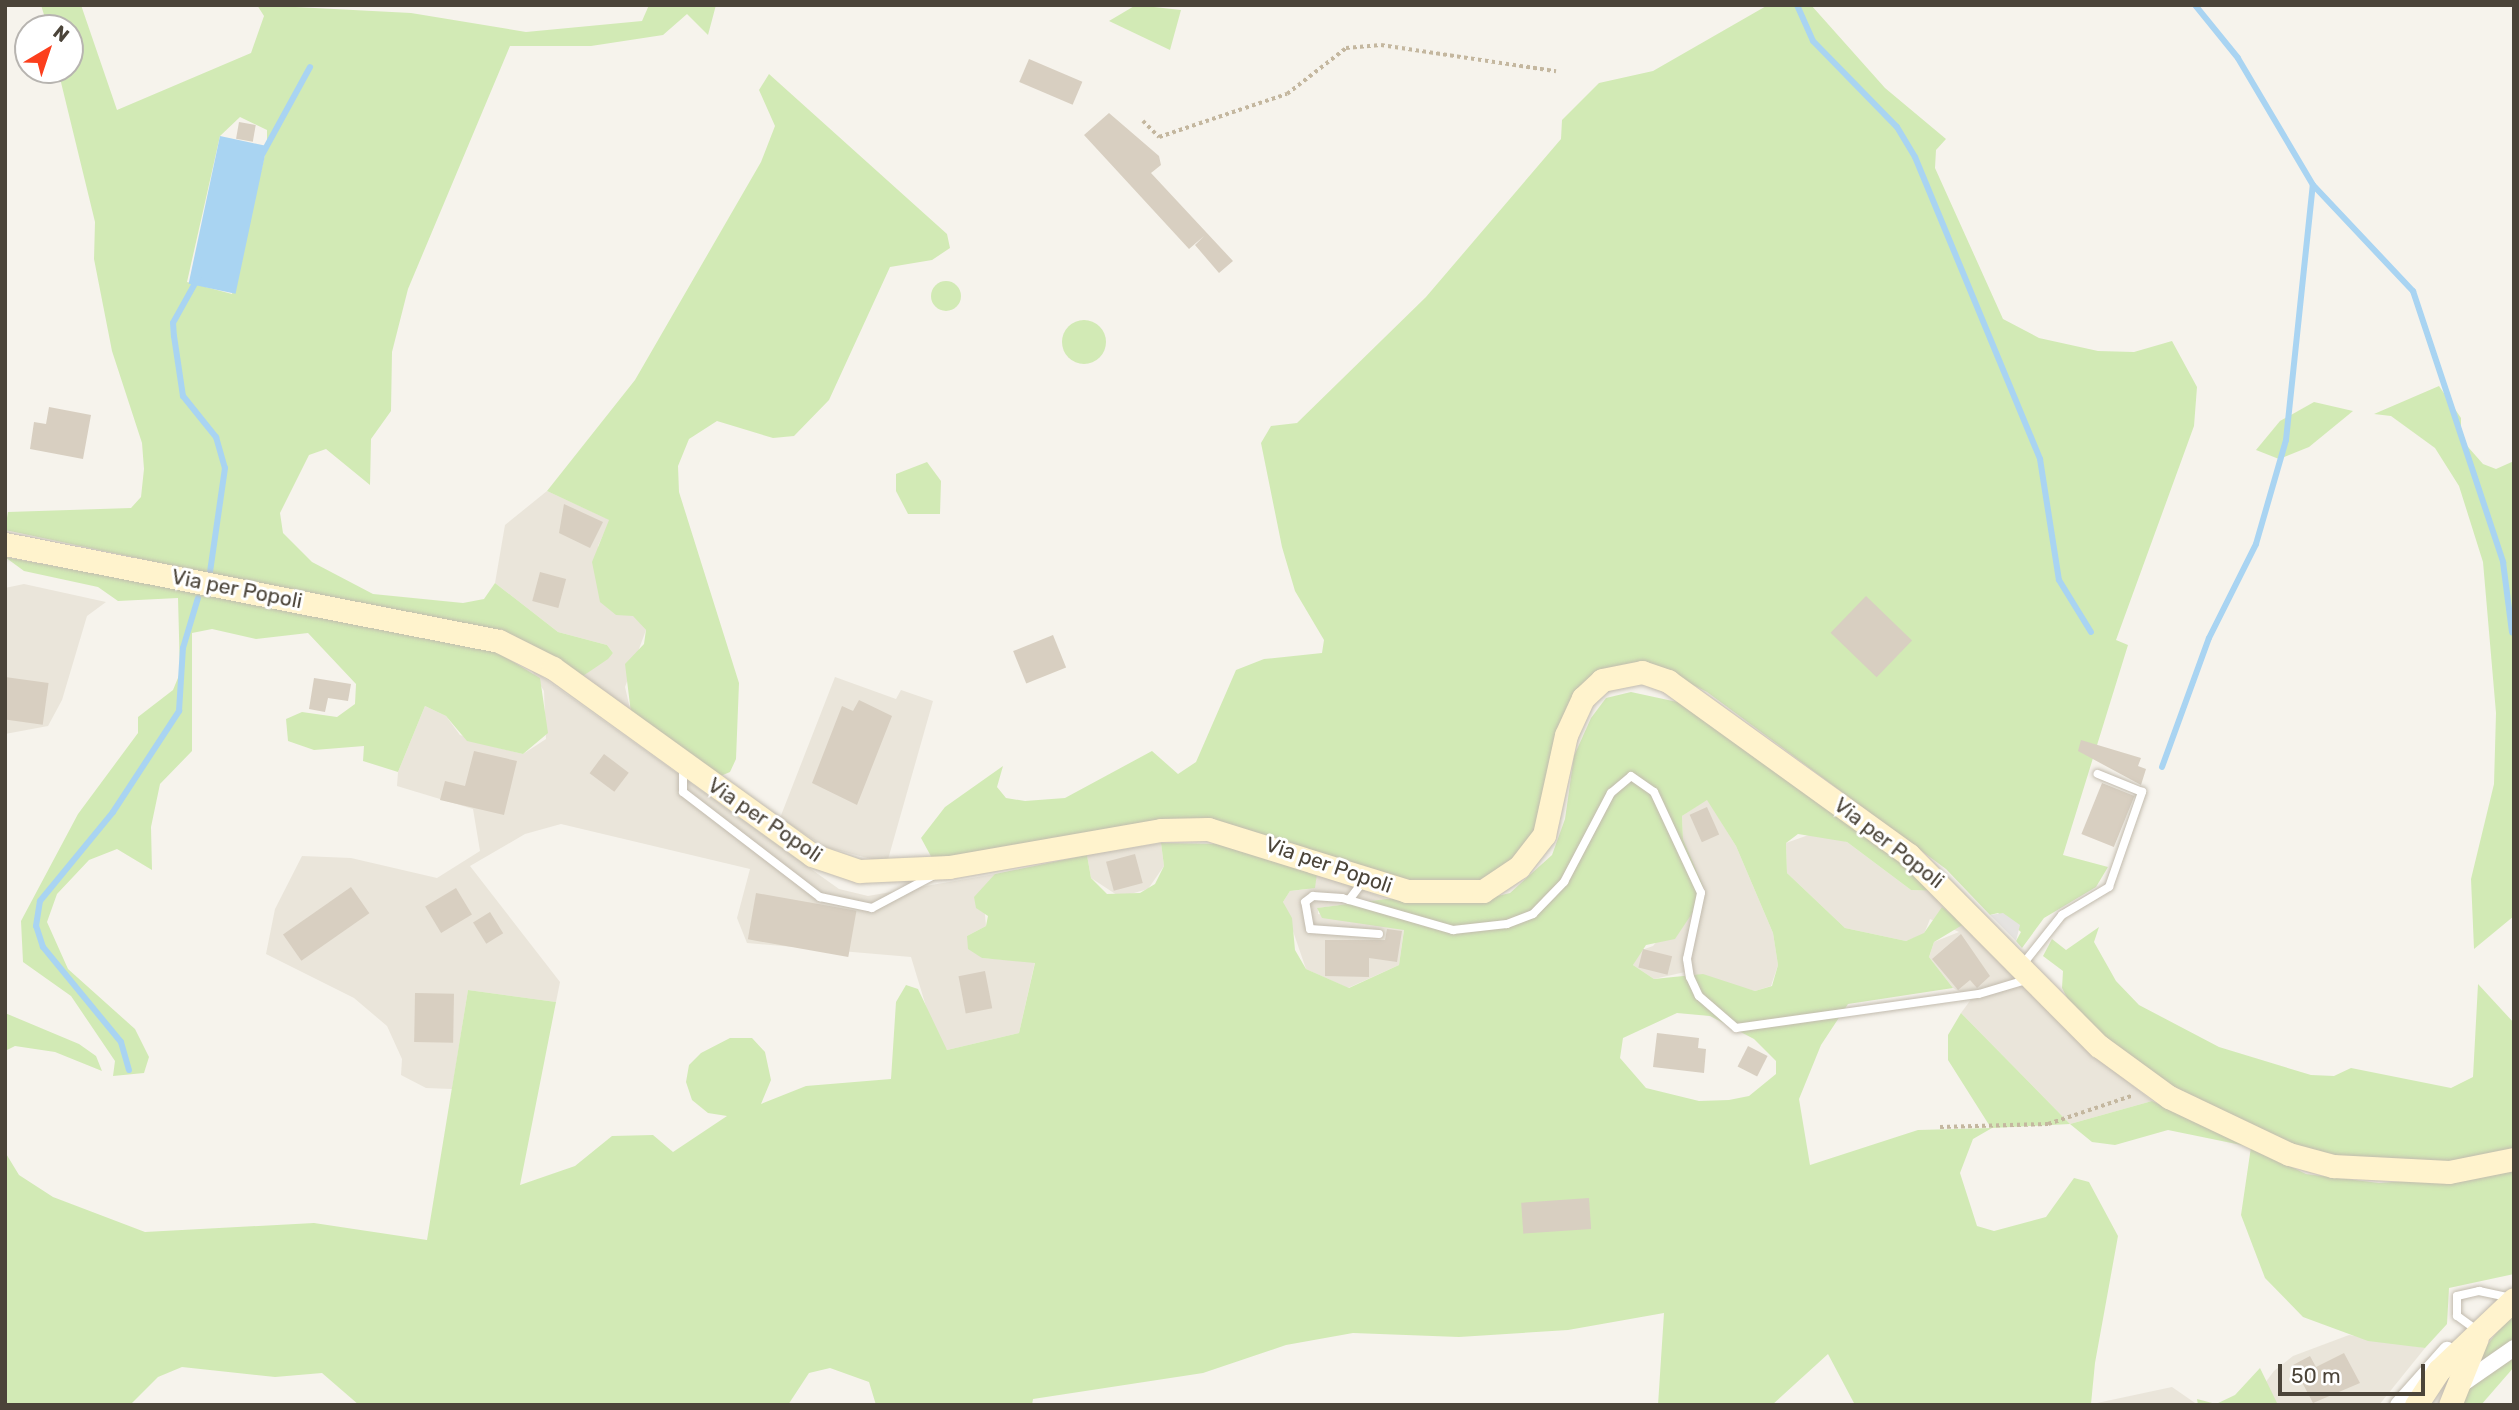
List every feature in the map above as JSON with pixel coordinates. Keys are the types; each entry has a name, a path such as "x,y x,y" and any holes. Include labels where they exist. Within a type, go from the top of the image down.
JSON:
{"main road":[{"name":"Via per Popoli","path":"5,544 499,641 553,668 683,764 831,864 894,873 949,867 1161,830 1208,829 1260,840 1364,880 1427,895 1483,891 1502,881 1544,835 1566,735 1583,698 1602,680 1642,672 1668,681 1881,832 2029,970 2099,1046 2152,1087 2242,1134 2333,1166 2449,1172 2514,1159"},
{"path":"2416,1405 2439,1370 2514,1299"},
{"path":"2452,1397 2479,1332"}],"street":[{"path":"2398,1405 2430,1363 2479,1332"},
{"path":"2452,1397 2514,1348"}],"lane":[{"path":"683,764 683,792 820,897 872,908 949,867"},
{"path":"1380,934 1307,927 1308,898 1349,900 1453,930 1507,924 1533,914 1564,882 1611,793 1631,776 1654,792 1701,893 1687,959 1690,977 1699,996 1736,1028 1979,994 2029,970 2062,915 2109,887 2143,792 2098,774"},
{"path":"1349,900 1364,880"},
{"path":"2479,1332 2457,1316 2457,1296 2479,1291 2514,1299"}],"path":[{"path":"1143,121 1159,137 1287,94 1346,48 1381,46 1556,71"},
{"path":"1940,1127 2048,1124 2152,1087"}],"shaded area":[{"path":"547,491 610,520 598,546 616,615 633,615 646,630 625,687 631,713 583,676 613,653 607,645 558,632 495,583 505,525"},
{"path":"24,584 106,602 87,616 62,700 48,726 5,734 5,588"},
{"path":"530,668 839,889 868,896 995,874 983,893 986,926 967,936 982,958 1035,962 1019,1033 947,1050 935,1036 911,957 747,943 737,918 750,869 561,824 525,834 470,866 560,982 556,1002 468,990 452,1089 426,1088 401,1075 402,1059 387,1026 354,998 266,954 275,909 302,856 351,858 437,878 480,851 473,809 397,786 398,772 425,706 446,716 460,735 495,747 523,754 546,739 544,691"},
{"path":"835,677 896,699 901,690 933,701 887,863 825,847 780,818"},
{"path":"1707,799 1736,846 1773,933 1778,965 1771,986 1755,991 1685,972 1654,979 1633,965 1639,951 1653,946 1703,886 1683,839 1682,816"},
{"path":"1817,832 1847,842 1911,890 1942,891 2096,1056 2152,1101 2070,1124 1961,1013 1972,998 1953,988 1929,957 1934,942 1959,932 1930,919 1924,934 1906,941 1845,928 1787,873 1786,843"},
{"path":"1161,843 1164,866 1148,889 1120,897 1091,878 1087,855"},
{"path":"1308,868 1386,899 1318,908 1318,914 1404,929 1399,965 1348,988 1306,969 1283,902 1290,891 1308,889"},
{"path":"2003,913 2020,925 2016,941 1990,915"},
{"path":"2349,1335 2425,1348 2379,1405 2278,1405 2265,1383 2274,1371 2293,1356"},
{"path":"2172,1387 2198,1405 2097,1403"}],"green space":[{"path":"41,5 81,5 117,110 251,53 264,16 257,5 411,13 526,32 642,21 649,5 716,5 708,35 687,14 663,35 591,46 510,46 408,289 392,352 391,411 371,439 370,485 326,449 309,455 280,513 283,533 312,562 373,594 463,603 484,599 495,583 558,632 607,645 613,653 608,659 583,676 504,636 5,530 8,512 131,508 141,497 144,469 142,443 112,351 94,259 95,222 61,84 84,84 84,14 44,14","holes":["240,117 267,130 267,146 232,294 187,282 220,136"]},
{"path":"1136,5 1181,10 1170,50 1109,21"},
{"path":"1768,5 1811,5 1885,88 1946,139 1936,150 1935,168 2003,319 2039,338 2098,351 2134,352 2172,341 2197,387 2194,426 2116,640 2128,645 2063,855 2108,867 2096,887 2044,918 2022,948 2016,941 2021,932 1998,913 1990,915 1946,869 1707,692 1662,669 1588,680 1545,818 1506,870 1480,881 1439,891 1218,823 933,860 921,838 945,807 1003,766 997,787 1006,798 1025,801 1065,798 1152,751 1178,774 1196,762 1236,670 1264,659 1322,653 1324,640 1295,591 1282,547 1261,443 1271,426 1297,423 1426,297 1561,139 1562,120 1599,83 1653,71"},
{"path":"769,74 947,234 950,248 932,260 890,267 829,400 794,436 773,438 717,421 689,439 678,466 679,492 739,683 736,759 730,772 716,778 631,713 625,664 644,644 646,630 633,616 616,615 600,602 592,562 609,520 547,491 635,380 761,162 775,126 759,90"},
{"path":"946,281 957,285 961,296 957,307 946,311 935,307 931,296 935,285"},
{"path":"1084,320 1099,327 1106,342 1099,357 1084,364 1069,357 1062,342 1069,327"},
{"path":"2439,386 2461,418 2461,439 2483,464 2496,469 2514,461 2514,916 2474,949 2471,879 2494,784 2496,713 2483,562 2459,486 2435,448 2391,416 2374,414"},
{"path":"2314,402 2353,411 2309,447 2279,459 2256,450 2280,421"},
{"path":"927,462 941,481 940,514 908,514 896,491 896,474"},
{"path":"5,557 485,645 540,678 548,733 523,754 467,741 446,716 425,706 398,772 363,761 364,746 314,750 288,741 286,719 302,712 337,717 355,704 356,684 308,633 256,639 212,629 192,633 192,751 160,784 151,827 152,870 117,849 89,860 57,894 47,922 68,969 135,1029 149,1057 144,1073 113,1076 115,1061 71,996 23,962 21,921 78,814 138,733 138,717 173,690 180,673 178,598 118,601 98,587 24,571"},
{"path":"1631,692 1682,703 1942,891 1911,890 1847,842 1798,834 1786,843 1787,873 1845,928 1906,941 1924,933 1942,907 1964,924 1934,942 1929,957 1953,988 1848,1004 1821,1045 1799,1099 1810,1165 1918,1130 1991,1128 1948,1060 1948,1035 1961,1013 2070,1124 1992,1128 1973,1139 1960,1173 1977,1226 1994,1231 2046,1217 2074,1178 2089,1182 2118,1236 2095,1363 2091,1404 2098,1405 1855,1405 1828,1354 1772,1405 1658,1405 1664,1313 1568,1330 1459,1337 1353,1333 1286,1345 1203,1373 1033,1399 1032,1405 876,1405 869,1382 830,1368 809,1373 788,1405 359,1405 322,1373 275,1377 182,1367 158,1377 130,1405 5,1405 5,1152 19,1175 53,1197 145,1232 314,1223 427,1240 468,990 556,1002 520,1185 575,1166 612,1136 653,1135 673,1152 727,1116 708,1113 692,1100 686,1082 689,1065 701,1053 730,1038 752,1038 765,1052 771,1080 761,1104 806,1086 891,1079 896,1002 906,985 918,989 947,1050 1019,1033 1035,963 982,958 968,949 967,936 986,926 988,916 976,908 974,897 995,874 1087,855 1091,878 1107,894 1140,893 1155,884 1164,866 1161,843 1230,844 1317,873 1315,888 1290,891 1283,902 1292,918 1295,950 1306,969 1349,988 1399,965 1404,930 1322,918 1317,908 1386,899 1477,901 1510,893 1552,855 1565,819 1574,756 1591,718 1606,698","holes":["1707,800 1736,846 1773,933 1778,965 1772,986 1755,991 1703,974 1654,979 1633,965 1646,945 1675,939 1695,909 1703,886 1683,839 1682,816","1677,1013 1710,1016 1754,1039 1776,1061 1776,1074 1749,1096 1729,1100 1699,1101 1646,1088 1620,1058 1623,1038"]},
{"path":"2099,927 2094,942 2116,981 2139,1005 2219,1047 2311,1075 2334,1076 2351,1068 2451,1088 2473,1077 2478,984 2514,1023 2514,1149 2483,1160 2364,1165 2276,1140 2144,1071 2073,1009 2062,988 2063,971 2043,956 2052,939 2066,950"},
{"path":"5,1013 79,1044 96,1056 102,1071 55,1052 15,1046 5,1051"},
{"path":"2152,1101 2251,1147 2168,1130 2115,1145 2092,1142 2070,1124"},
{"path":"2251,1147 2306,1174 2379,1183 2464,1177 2514,1164 2514,1274 2449,1288 2447,1324 2425,1348 2368,1341 2303,1317 2265,1278 2241,1215"},
{"path":"2514,1310 2514,1367 2481,1405 2460,1405 2484,1349"},
{"path":"2260,1368 2278,1405 2198,1405 2197,1399 2216,1404 2235,1395"}],"water":[{"path":"220,136 267,146 236,294 189,284"}],"building":[{"path":"1029,59 1082,82 1073,105 1019,82"},
{"path":"1109,113 1159,156 1161,165 1151,173 1233,261 1219,273 1195,245 1204,236 1189,249 1084,135"},
{"path":"239,122 256,125 253,142 236,139"},
{"path":"49,407 91,415 83,459 30,449 34,422 46,424"},
{"path":"564,504 603,522 590,548 559,533"},
{"path":"540,572 566,579 558,608 532,601"},
{"path":"1866,596 1912,640 1877,677 1831,633"},
{"path":"1053,635 1066,667 1026,684 1013,651"},
{"path":"5,677 49,683 43,725 5,719"},
{"path":"314,678 351,684 348,701 328,698 325,712 309,709"},
{"path":"859,700 892,716 857,805 812,783 842,706 853,711"},
{"path":"2081,740 2141,758 2138,766 2146,769 2141,785 2078,751"},
{"path":"474,751 517,761 504,815 440,800 445,781 465,786"},
{"path":"604,754 629,773 614,792 590,773"},
{"path":"2102,783 2134,796 2114,847 2081,834"},
{"path":"1707,807 1719,834 1702,842 1690,815"},
{"path":"1135,854 1143,883 1114,891 1106,862"},
{"path":"351,887 369,913 301,961 283,935"},
{"path":"456,888 472,915 441,933 425,907"},
{"path":"756,893 856,911 848,957 748,939"},
{"path":"490,912 503,933 486,944 473,923"},
{"path":"1387,929 1402,931 1397,962 1369,958 1369,977 1325,976 1325,940 1385,940"},
{"path":"1961,934 1990,976 1977,988 1970,980 1958,990 1932,959"},
{"path":"1643,949 1672,956 1668,975 1638,967"},
{"path":"985,971 992,1008 966,1013 958,976"},
{"path":"415,993 454,994 453,1043 414,1042"},
{"path":"1657,1033 1699,1038 1698,1048 1706,1049 1704,1073 1653,1067"},
{"path":"1748,1046 1768,1056 1757,1076 1738,1066"},
{"path":"1589,1198 1591,1229 1523,1234 1521,1203"},
{"path":"2344,1353 2360,1383 2313,1403 2293,1365 2310,1356 2316,1367"}],"waterway":[{"path":"1797,5 1813,41 1897,127 1915,157 2040,459 2059,580 2091,632"},
{"path":"2162,767 2209,638 2256,544 2286,440 2313,185 2238,58 2195,5"},
{"path":"263,153 310,67"},
{"path":"2313,185 2413,291 2503,562 2512,632"},
{"path":"198,278 173,323 183,396 216,437 225,468 210,572"},
{"path":"129,1070 121,1042 43,947 36,926 40,901 113,812 179,711 183,648 198,598"}]}
